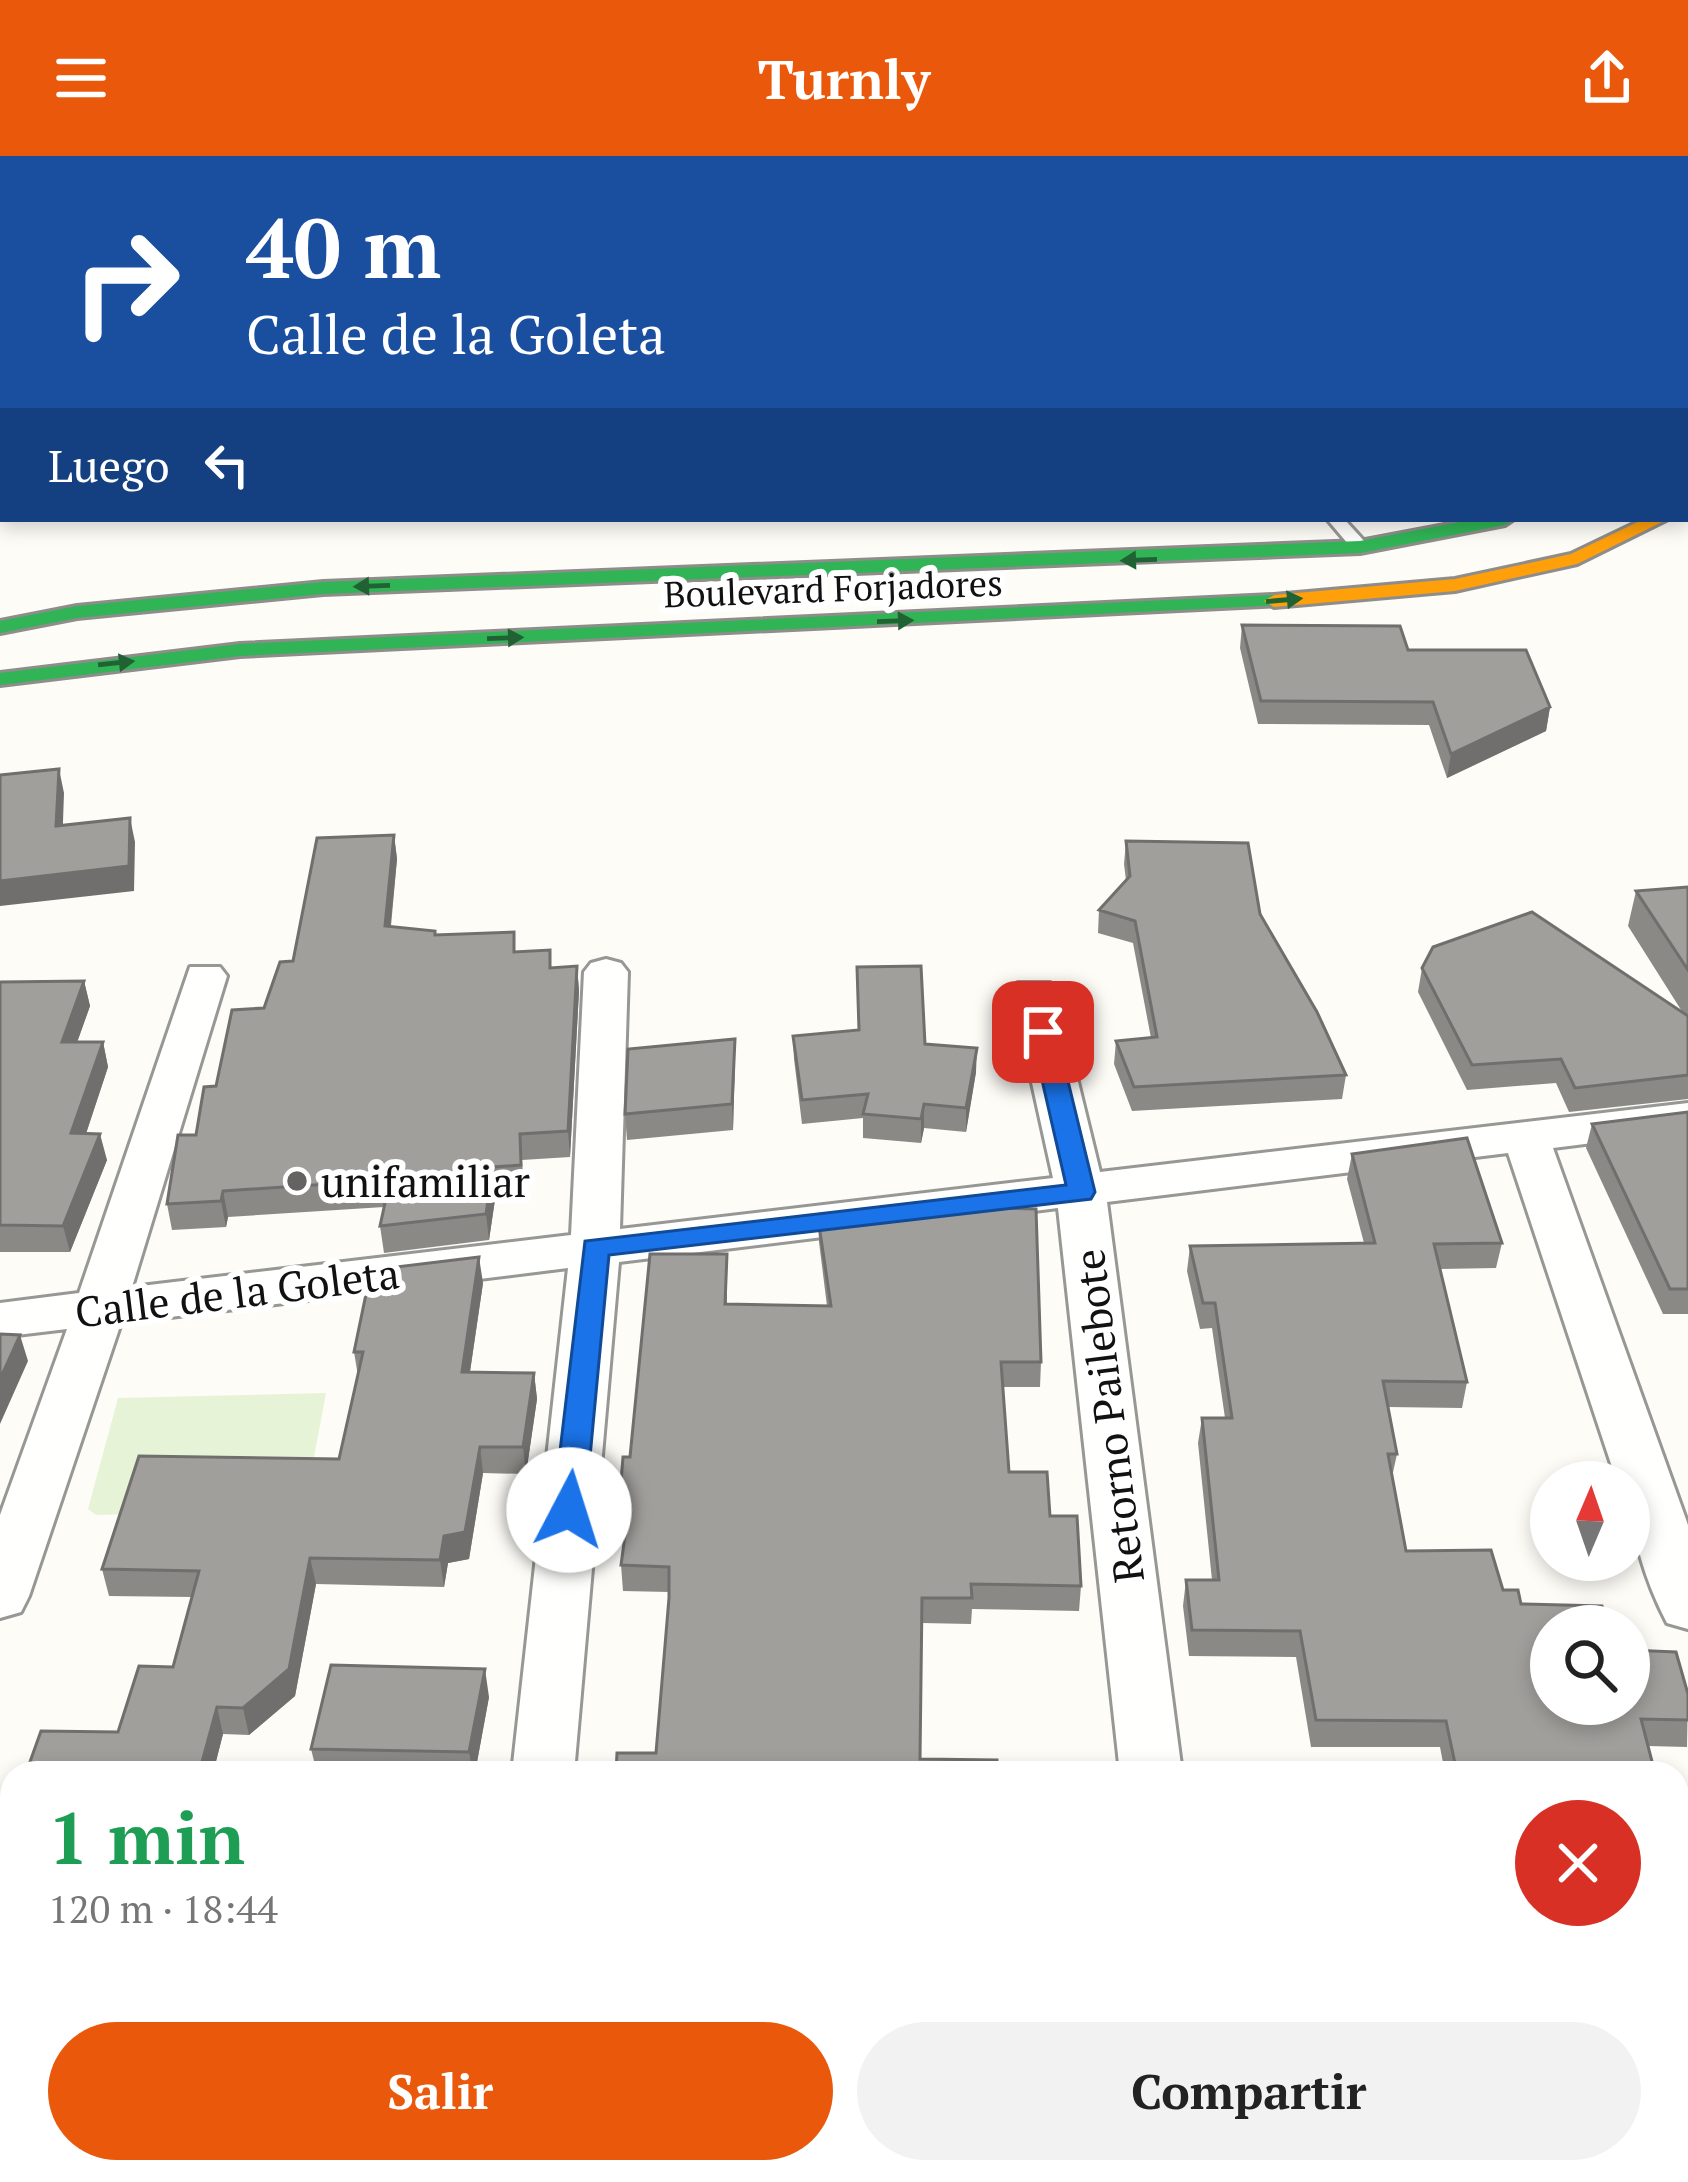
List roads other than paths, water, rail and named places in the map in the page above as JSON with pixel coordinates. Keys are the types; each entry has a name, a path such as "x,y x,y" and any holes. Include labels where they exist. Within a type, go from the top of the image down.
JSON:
{"main road":[{"name":"Boulevard Forjadores","path":"0,626 77,612 323,588 1360,547 1489,522"},
{"name":"Boulevard Forjadores","path":"0,679 240,650 1198,608 1455,585 1577,558 1652,522"}],"street":[{"path":"545,1761 595,1247 606,972"},
{"path":"0,1596 99,1311 205,976"},
{"name":"Retorno Pailebote","path":"1034,992 1082,1192 1150,1761"},
{"name":"Calle de la Goleta","path":"0,1320 1688,1117"},
{"path":"1525,1134 1688,1607"}],"lane":[{"path":"1338,522 1360,547"}],"place":[{"name":"unifamiliar","path":"297,1181"}]}
